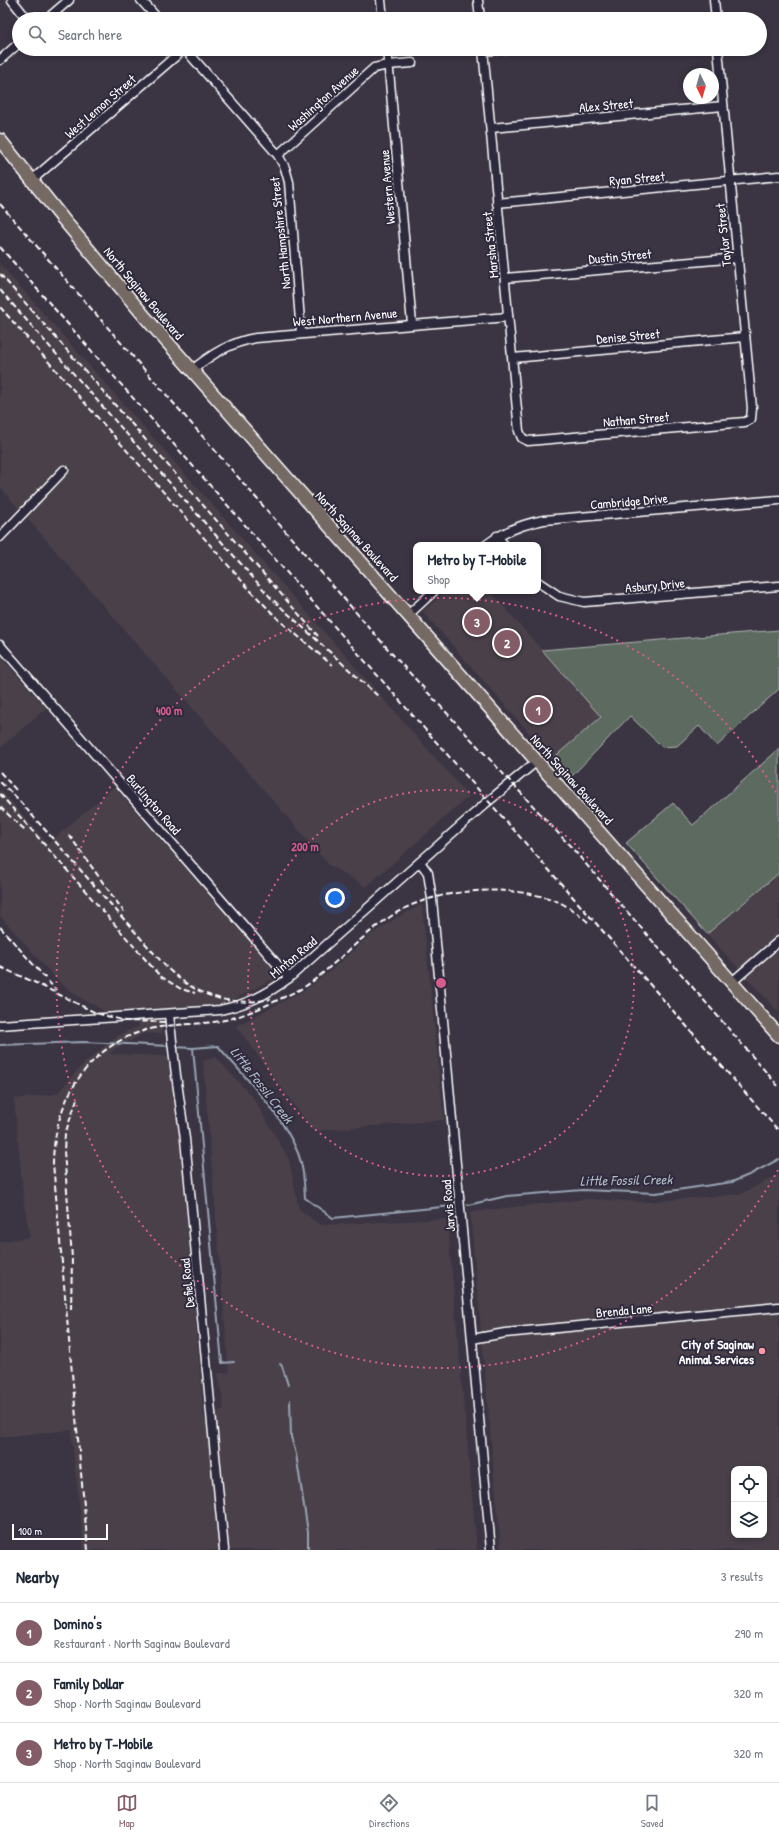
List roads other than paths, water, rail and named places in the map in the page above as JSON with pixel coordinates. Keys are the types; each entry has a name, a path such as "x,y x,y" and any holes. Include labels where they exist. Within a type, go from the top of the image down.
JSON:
{"main road":[{"name":"North Saginaw Boulevard","path":"0,140 146,318 779,1036"}],"street":[{"path":"12,0 21,12"},
{"path":"55,12 69,0"},
{"path":"141,0 152,12"},
{"path":"381,0 382,12"},
{"path":"478,0 479,12"},
{"path":"714,0 715,12"},
{"path":"0,60 12,49"},
{"name":"West Lemon Street","path":"32,180 176,56"},
{"name":"North Hampshire Street","path":"190,56 278,155 285,168 289,182 301,333"},
{"name":"Western Avenue","path":"387,56 412,324"},
{"name":"Marsha Street","path":"485,56 519,431 522,438"},
{"name":"Taylor Street","path":"719,56 738,258 752,415 751,419"},
{"name":"Washington Avenue","path":"278,155 374,68 412,63"},
{"name":"Alex Street","path":"491,128 723,106"},
{"name":"Ryan Street","path":"497,203 731,182 779,176"},
{"name":"Dustin Street","path":"505,278 738,258"},
{"name":"West Northern Avenue","path":"192,370 218,351 238,342 264,336 508,317"},
{"name":"Denise Street","path":"513,358 745,337"},
{"name":"Nathan Street","path":"522,438 531,440 745,422 751,419"},
{"path":"0,537 64,470"},
{"name":"Cambridge Drive","path":"490,542 497,536 517,527 544,520 779,500"},
{"path":"497,536 502,542"},
{"name":"Asbury Drive","path":"541,584 559,596 584,602 779,586"},
{"path":"408,615 431,594"},
{"name":"Burlington Road","path":"0,645 289,978"},
{"name":"Minton Road","path":"0,1025 169,1015 220,1010 236,1007 250,1002 269,992 289,978 537,761"},
{"name":"Jarvis Road","path":"420,862 428,873 432,899 491,1550"},
{"path":"732,982 779,941"},
{"name":"Defiel Road","path":"169,1015 185,1140 224,1550"},
{"name":"Brenda Lane","path":"472,1339 505,1333 779,1307"}],"waterway":[{"name":"Little Fossil Creek","path":"0,1045 84,1042 170,1046"},
{"name":"Little Fossil Creek","path":"174,1047 193,1048 218,1046 262,1096 291,1138 301,1164 305,1198 333,1218 452,1206"},
{"path":"193,1048 222,1363 234,1362"},
{"name":"Little Fossil Creek","path":"468,1205 507,1196 583,1190 656,1193 732,1182 779,1159"},
{"path":"280,1364 288,1385"},
{"path":"290,1400 291,1437 296,1454 308,1532 308,1550"}],"railway":[{"path":"0,204 394,656 572,848 779,1087"},
{"path":"0,247 779,1131"},
{"path":"0,274 318,636"},
{"path":"0,290 271,598 380,698"},
{"path":"0,307 250,590 279,620 332,665"},
{"path":"0,772 16,790"},
{"path":"0,782 16,797 167,968 179,978 203,993 228,1000 242,1002 271,999"},
{"path":"0,794 160,976 181,989 195,993"},
{"path":"0,807 25,830"},
{"path":"69,835 124,912"},
{"path":"88,1550 53,1163 55,1139 60,1117 80,1076 94,1060 112,1046 132,1035 164,1026 225,1020 263,1007 299,990 317,978 368,933 390,917 407,907 426,900 447,895 491,890 533,894 551,899 567,906 590,924"},
{"path":"0,927 56,990"},
{"path":"0,967 96,1013 125,1021 165,1022"},
{"path":"71,1310 72,1258 64,1151 65,1134 77,1099"}],"place":[{"name":"Metro by T-Mobile","path":"477,622"},
{"name":"Family Dollar","path":"507,643"},
{"name":"Domino's","path":"538,710"},
{"name":"City of Saginaw Animal Services","path":"762,1351"}]}
